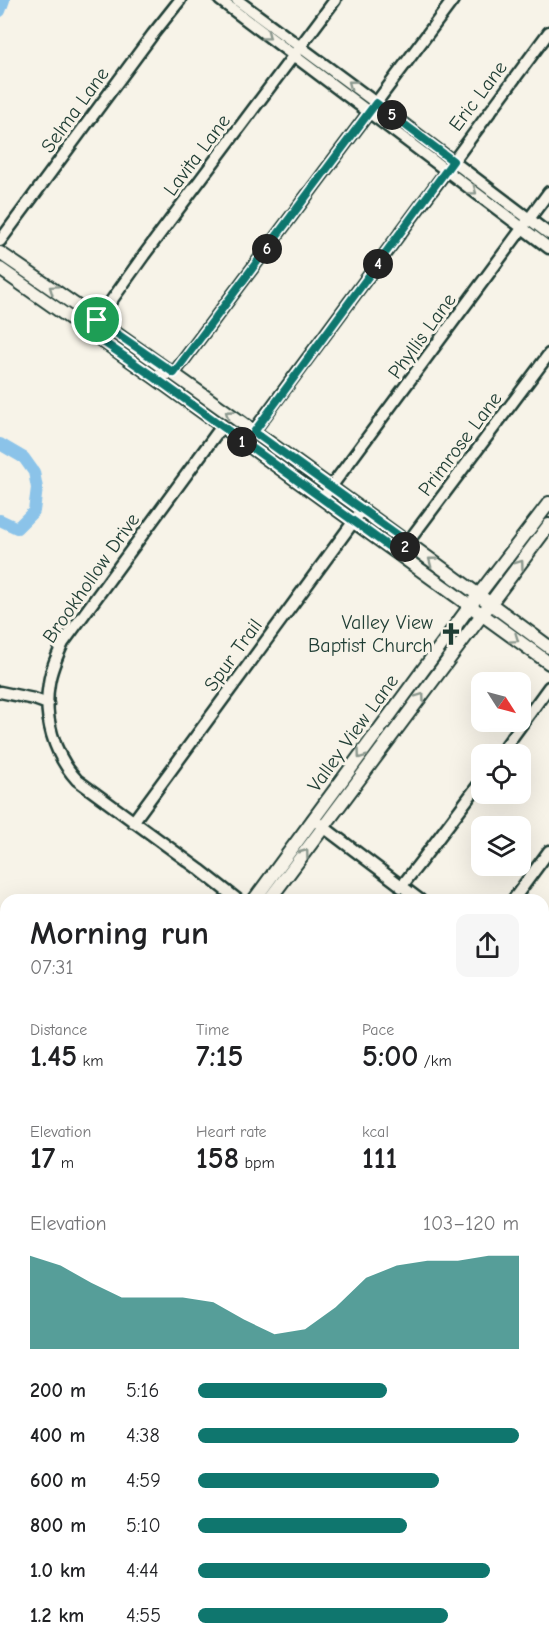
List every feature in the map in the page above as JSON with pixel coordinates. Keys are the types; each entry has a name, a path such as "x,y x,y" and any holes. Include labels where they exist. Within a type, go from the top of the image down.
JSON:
{"main road":[{"path":"0,253 174,373 549,647"},
{"path":"0,269 154,377 549,663"},
{"name":"Valley View Lane","path":"264,894 313,819 470,606 549,504"},
{"name":"Valley View Lane","path":"265,894 324,827 549,525"}],"street":[{"name":"Selma Lane","path":"0,241 180,0"},
{"path":"220,0 370,113 449,166 526,224 549,248"},
{"path":"237,0 376,103 449,166"},
{"name":"Lavita Lane","path":"89,332 334,0"},
{"path":"154,377 174,373 453,0"},
{"name":"Eric Lane","path":"244,443 549,32"},
{"name":"Phyllis Lane","path":"322,500 549,192"},
{"path":"526,224 549,234"},
{"name":"Primrose Lane","path":"399,554 549,354"},
{"name":"Brookhollow Drive","path":"222,426 63,643 48,684 48,704 53,736 63,764 77,780 230,894"},
{"name":"Spur Trail","path":"134,822 362,510"},
{"path":"507,744 549,687"},
{"path":"0,692 48,704"},
{"path":"401,887 471,795"},
{"path":"313,819 411,894"},
{"path":"517,894 549,851"}],"waterway":[{"path":"0,11 4,0"},
{"path":"0,444 24,458 34,472 37,488 34,511 17,528 0,520"}],"place":[{"name":"Valley View Baptist Church","path":"451,634"}],"route":[{"path":"376,103 453,161 254,432 409,543 399,554 89,332 97,320 174,373 376,103"}]}
